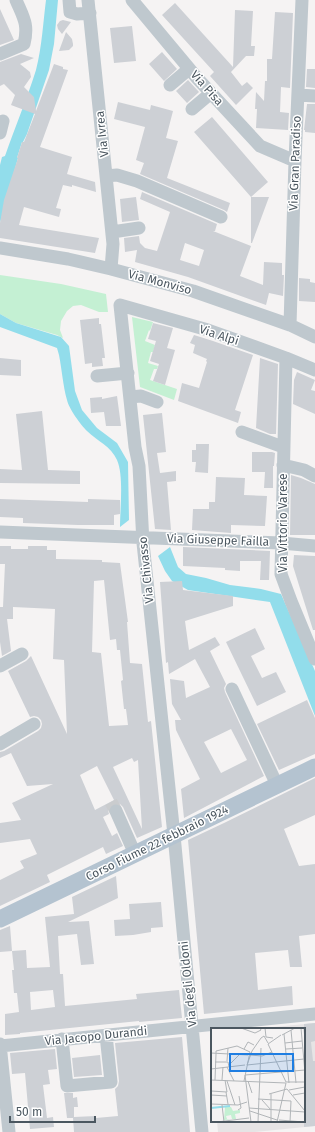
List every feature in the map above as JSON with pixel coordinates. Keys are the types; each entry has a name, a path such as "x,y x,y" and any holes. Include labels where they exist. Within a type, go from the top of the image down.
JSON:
{"main road":[{"name":"Corso Fiume 22 febbraio 1924","path":"0,919 315,767"}],"street":[{"path":"0,54 24,44 27,33 26,22 16,0"},
{"path":"22,0 33,24 32,36"},
{"path":"69,0 70,12 77,14 89,7"},
{"name":"Via Pisa","path":"132,0 189,69 260,146 295,161"},
{"name":"Via Gran Paradiso","path":"290,325 302,0"},
{"name":"Via Ivrea","path":"89,7 112,232 113,244 111,269"},
{"path":"170,85 189,69"},
{"path":"192,109 211,93"},
{"path":"298,95 315,96"},
{"path":"106,176 117,175 137,181 221,217"},
{"path":"112,232 139,228"},
{"name":"Via Monviso","path":"0,248 68,259 193,291 290,325 315,337"},
{"name":"Via Alpi","path":"120,305 208,330 315,370"},
{"name":"Via Chivasso","path":"120,305 130,397 129,443 143,460 143,538 174,835"},
{"name":"Via Vittorio Varese","path":"286,358 281,574 315,659"},
{"path":"97,376 128,373"},
{"path":"130,397 141,396 156,402"},
{"path":"242,432 283,447"},
{"path":"283,465 304,470 315,476"},
{"name":"Via Giuseppe Failla","path":"0,532 281,543 315,546"},
{"path":"0,666 22,654"},
{"path":"232,689 277,785"},
{"path":"0,744 34,724"},
{"path":"116,811 120,824 135,854"},
{"name":"Via degli Oldoni","path":"174,835 202,1132"},
{"name":"Via Jacopo Durandi","path":"0,1045 315,1014"},
{"path":"62,1039 67,1086 111,1082 106,1034"},
{"path":"0,1045 9,1132"}],"shaded area":[{"path":"315,1023 315,1126 255,1132 218,1132 217,1122 305,1122 305,1028 264,1028"}],"green space":[{"path":"0,275 61,284 106,294 108,312 99,312 81,305 73,306 67,311 61,321 60,330 63,338 16,323 0,314"},
{"path":"132,317 153,322 145,341 155,345 148,363 158,366 157,369 154,369 150,380 177,389 174,400 140,387"}],"water":[{"path":"46,0 58,0 54,44 49,70 27,134 22,142 0,223 0,165 2,157 5,156 36,70 41,44"},
{"path":"0,314 16,323 61,337 69,346 75,391 82,410 97,428 117,443 128,462 129,520 120,527 121,483 117,460 108,447 84,428 70,408 57,348 0,327"},
{"path":"170,547 178,567 186,574 230,585 261,589 281,594 315,671 315,716 270,602 188,590 172,581 165,571 158,556"}],"building":[{"path":"175,3 233,67 235,10 253,11 251,46 255,46 254,56 246,56 231,72 242,86 247,82 253,88 236,105 210,76 214,72 162,15"},
{"path":"0,9 14,40 0,45"},
{"path":"275,12 293,13 290,88 281,87 280,112 289,113 288,130 256,128 256,92 264,101 265,81 267,81 267,59 272,59"},
{"path":"63,20 71,22 62,34 57,25"},
{"path":"132,26 136,61 114,63 110,28"},
{"path":"66,32 72,39 73,46 69,50 59,51"},
{"path":"162,52 177,69 164,81 149,64"},
{"path":"21,54 34,58 20,64 30,72 31,77 24,87 34,97 36,111 54,64 68,70 40,147 72,157 67,174 95,182 96,192 72,185 72,187 63,185 56,208 61,209 59,217 24,207 19,225 99,238 95,253 0,238 0,223 4,200 22,142 24,142 35,114 11,105 15,95 4,84 0,86 0,62"},
{"path":"307,69 315,69 315,88 306,87"},
{"path":"188,80 199,92 187,103 176,91"},
{"path":"118,102 150,110 151,105 173,111 166,138 178,141 167,178 230,203 227,212 140,174 144,163 136,160 145,127 114,119"},
{"path":"307,104 315,104 315,133 305,132 304,130"},
{"path":"212,117 268,182 251,197 194,132"},
{"path":"142,192 217,224 215,231 213,231 251,246 240,276 263,285 264,262 282,263 282,275 284,275 283,296 269,293 266,305 188,277 135,262 137,250 125,252 124,238 139,236 140,243 145,248 157,251 170,212 140,199","holes":["185,243 204,250 199,266 180,260"]},
{"path":"136,197 139,220 122,222 120,199"},
{"path":"251,197 269,197 252,243 251,243"},
{"path":"299,278 310,279 310,282 315,283 315,302 299,301"},
{"path":"99,318 105,358 102,358 103,366 92,367 92,363 85,364 80,320"},
{"path":"153,323 173,328 167,348 175,350 165,385 153,381 159,364 150,361 156,341 148,339"},
{"path":"194,335 253,355 235,410 241,412 238,423 178,401 182,383 199,388 207,362 207,359 193,353 195,345 190,343"},
{"path":"0,358 21,360 21,376 0,375"},
{"path":"260,358 278,364 276,434 270,434 256,428"},
{"path":"297,372 315,380 311,390 315,391 315,414 293,404 294,380"},
{"path":"117,396 121,426 106,426 104,412 91,413 90,398 102,397 102,399"},
{"path":"42,411 48,470 80,471 80,484 0,483 0,469 22,470 16,414"},
{"path":"162,413 166,452 157,453 160,473 176,471 176,481 167,482 171,530 155,529 143,415"},
{"path":"196,444 209,444 208,473 195,472 196,462 192,462 192,450 196,450"},
{"path":"252,452 275,453 273,466 273,488 264,488 265,472 252,472"},
{"path":"291,475 315,484 315,535 290,535"},
{"path":"216,477 245,478 244,495 267,496 265,526 231,525 231,533 192,530 193,509 209,509 209,502 215,502"},
{"path":"0,499 88,502 88,499 120,500 120,514 114,515 114,525 23,523 23,518 0,517"},
{"path":"0,546 11,546 11,549 28,549 28,546 47,546 47,550 56,550 56,559 102,560 102,562 120,563 128,622 130,663 142,664 148,722 151,721 162,827 137,838 123,807 117,803 112,804 108,810 109,814 103,817 112,836 117,833 123,846 106,854 103,847 47,875 50,882 0,906 0,880 24,868 20,861 37,854 30,839 0,843 0,823 21,820 12,803 53,784 27,786 11,753 0,758 0,752 38,731 42,724 38,717 30,717 8,671 26,661 31,656 67,734 64,660 53,659 55,609 13,607 13,619 7,619 11,651 2,656 0,642 0,607 3,607 5,564 0,564","holes":["104,580 110,640 116,639 117,650 120,650 123,680 121,681 124,709 126,709 128,725 109,726 101,653 92,652 94,581","132,758 134,762 138,760 142,829 113,767","97,766 114,800 95,810 80,775"]},
{"path":"183,547 270,551 269,580 260,580 261,561 240,561 240,571 225,570 225,568 183,566"},
{"path":"294,555 315,556 315,630 313,630 293,566"},
{"path":"182,581 183,590 233,596 233,606 185,621 189,650 215,637 220,645 210,651 226,684 224,688 225,692 264,776 184,818 181,789 200,779 176,730 175,720 181,720 172,704 170,679 184,681 186,698 210,687 195,659 169,674 168,662 166,663 160,582","holes":["231,729 247,760 221,773 204,742"]},
{"path":"255,628 265,649 251,656 262,678 276,672 286,692 257,706 226,642"},
{"path":"307,700 315,718 315,754 279,770 257,724"},
{"path":"315,778 315,815 284,829 299,866 315,864 315,934 299,936 302,967 290,967 288,950 255,953 258,990 292,986 293,1005 204,1014 188,840"},
{"path":"116,876 118,898 68,922 89,921 94,964 81,965 77,934 58,936 60,974 63,974 65,1006 137,999 136,994 179,990 182,1018 5,1035 5,1014 19,1012 17,993 14,993 12,970 14,970 12,951 26,950 27,968 50,967 45,917 74,914 72,897","holes":["53,990 55,1007 31,1010 30,992"]},
{"path":"161,902 163,927 151,928 151,932 115,936 114,920 130,919 129,904"},
{"path":"10,926 12,951 0,952 0,930"},
{"path":"315,1023 315,1041 311,1042 313,1061 315,1061 315,1126 304,1127 305,1028 304,1024"},
{"path":"182,1037 190,1132 74,1132 73,1118 67,1118 64,1093 73,1093 73,1098 77,1097 78,1107 74,1107 74,1117 96,1116 96,1118 118,1116 115,1089 118,1086 119,1081 115,1043"},
{"path":"55,1049 57,1069 48,1070 50,1084 43,1085 47,1118 53,1117 54,1127 30,1129 25,1073 12,1074 10,1053"},
{"path":"100,1055 102,1075 74,1077 72,1058"}],"tunnel":[{"path":"111,802 116,811"}]}
